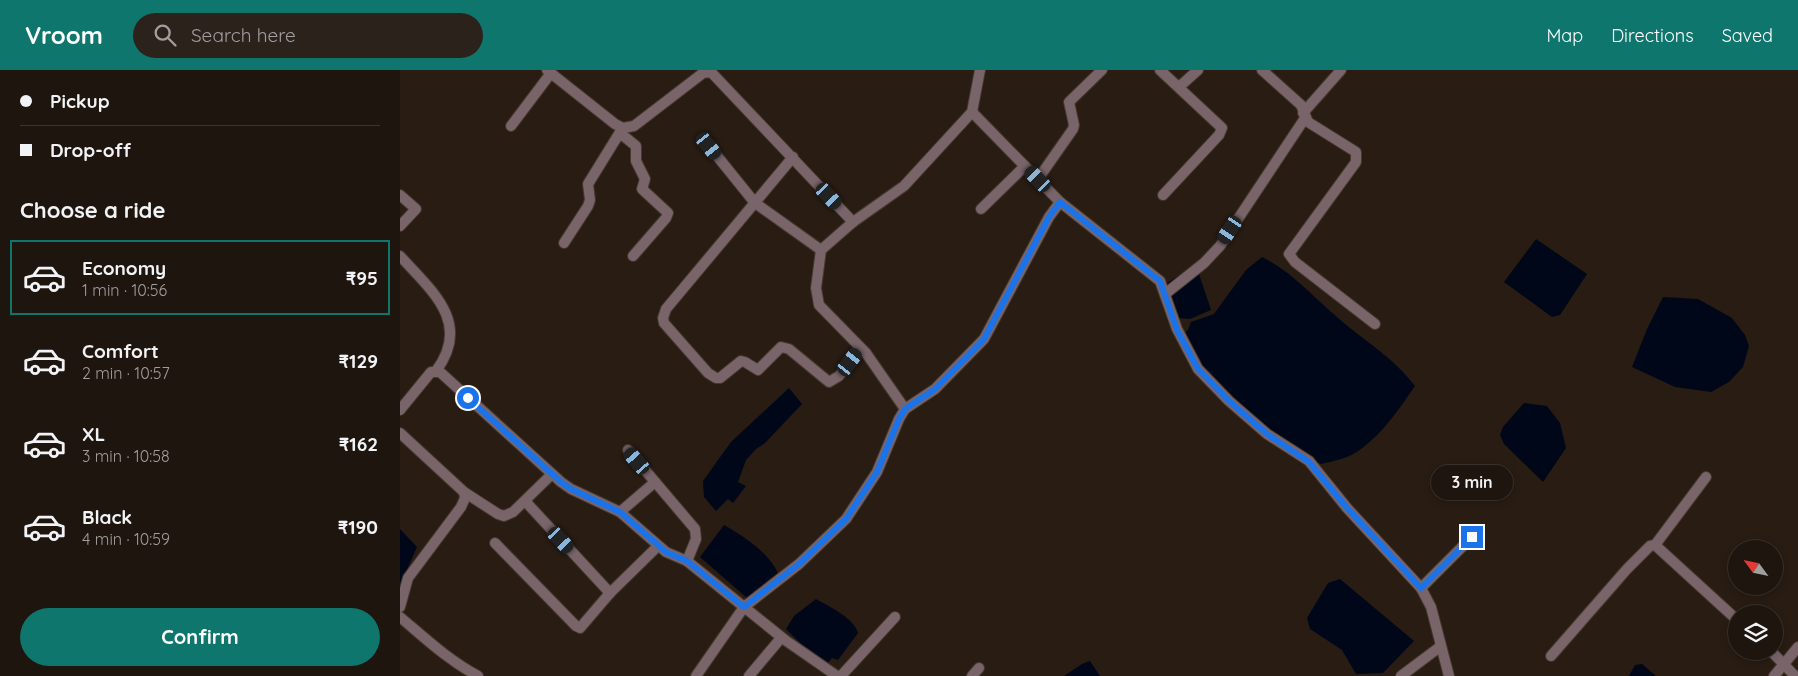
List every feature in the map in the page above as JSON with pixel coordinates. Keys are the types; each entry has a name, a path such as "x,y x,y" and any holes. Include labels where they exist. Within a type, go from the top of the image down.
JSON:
{"street":[{"path":"905,409 860,348 826,313 816,297 821,250 853,222 904,186 972,112 980,70"},
{"path":"1038,179 1073,130 1074,125 1068,102 1102,70"},
{"path":"1160,70 1220,123 1221,132 1163,195"},
{"path":"1179,87 1198,70"},
{"path":"1262,70 1300,105 1304,116 1352,150 1358,157 1289,254 1295,262 1375,324"},
{"path":"1165,294 1204,263 1220,246 1304,116 1341,70"},
{"path":"564,243 588,206 590,200 588,184 622,131 634,126 707,71 717,76 853,222"},
{"path":"511,126 549,72 622,131 636,146 636,161 645,179 642,189 668,212 666,218 633,256"},
{"path":"972,112 1060,202 1160,281 1177,330 1198,369 1229,401 1267,434 1309,462 1347,508 1421,588 1431,607 1441,646 1445,674"},
{"path":"709,146 754,202 821,250"},
{"path":"793,157 666,309 663,318 664,324 708,373 716,378 720,378 741,361 758,370 781,347 789,350 828,382 839,376 860,348"},
{"path":"981,209 1025,166"},
{"path":"400,195 416,209 400,226"},
{"path":"696,676 744,607 799,564 846,519 877,472 905,409 935,389 984,339 1049,217 1060,202"},
{"path":"400,256 447,312 451,329 445,358 436,371 431,372 400,410"},
{"path":"436,371 440,372 571,489 620,512 658,546 673,556 687,561 781,638 837,676"},
{"path":"400,433 464,492 504,516 513,512 552,474"},
{"path":"628,450 692,523 697,534 687,561"},
{"path":"1551,656 1627,569 1650,546 1655,545 1706,476"},
{"path":"620,512 656,482"},
{"path":"400,607 408,578 461,507 465,498 464,492"},
{"path":"525,501 610,593"},
{"path":"1421,588 1472,537"},
{"path":"495,543 580,628 610,593 658,546"},
{"path":"1655,545 1728,612"},
{"path":"400,617 433,647 456,664 478,676"},
{"path":"841,676 894,617"},
{"path":"749,676 781,638"},
{"path":"1401,676 1441,646"},
{"path":"1774,676 1798,647"},
{"path":"1780,660 1795,676"}],"water":[{"path":"1536,239 1587,274 1560,315 1552,317 1504,282"},
{"path":"1262,257 1292,277 1347,326 1387,357 1415,386 1384,428 1352,455 1321,464 1283,445 1198,369 1185,332 1188,330 1191,322 1214,314 1246,270"},
{"path":"1186,271 1198,271 1211,310 1190,319 1179,318 1167,283"},
{"path":"1663,297 1698,299 1732,318 1745,335 1749,346 1743,367 1729,382 1711,392 1675,387 1632,367 1647,329"},
{"path":"789,388 802,404 746,460 738,482 746,486 733,503 728,499 716,511 704,497 703,481 731,442"},
{"path":"1524,403 1547,406 1560,423 1566,448 1543,482 1504,444 1500,435 1503,427"},
{"path":"724,525 741,535 765,555 780,579 747,598 700,557"},
{"path":"400,529 417,547 402,581 400,591"},
{"path":"1340,579 1414,641 1383,673 1356,674 1342,650 1310,629 1307,618 1328,583"},
{"path":"816,599 852,622 858,633 838,660 832,658 828,663 800,643 786,629 794,616"},
{"path":"1090,661 1100,676 1064,676 1082,664"},
{"path":"1642,664 1656,676 1629,676 1635,665"}],"route":[{"path":"468,398 561,482 571,489 613,507 654,543 673,556 687,561 744,607 799,564 846,519 858,504 877,472 905,409 935,389 984,339 1049,217 1060,202 1160,281 1177,330 1198,369 1229,401 1267,434 1309,462 1347,508 1421,588 1472,537"}]}
